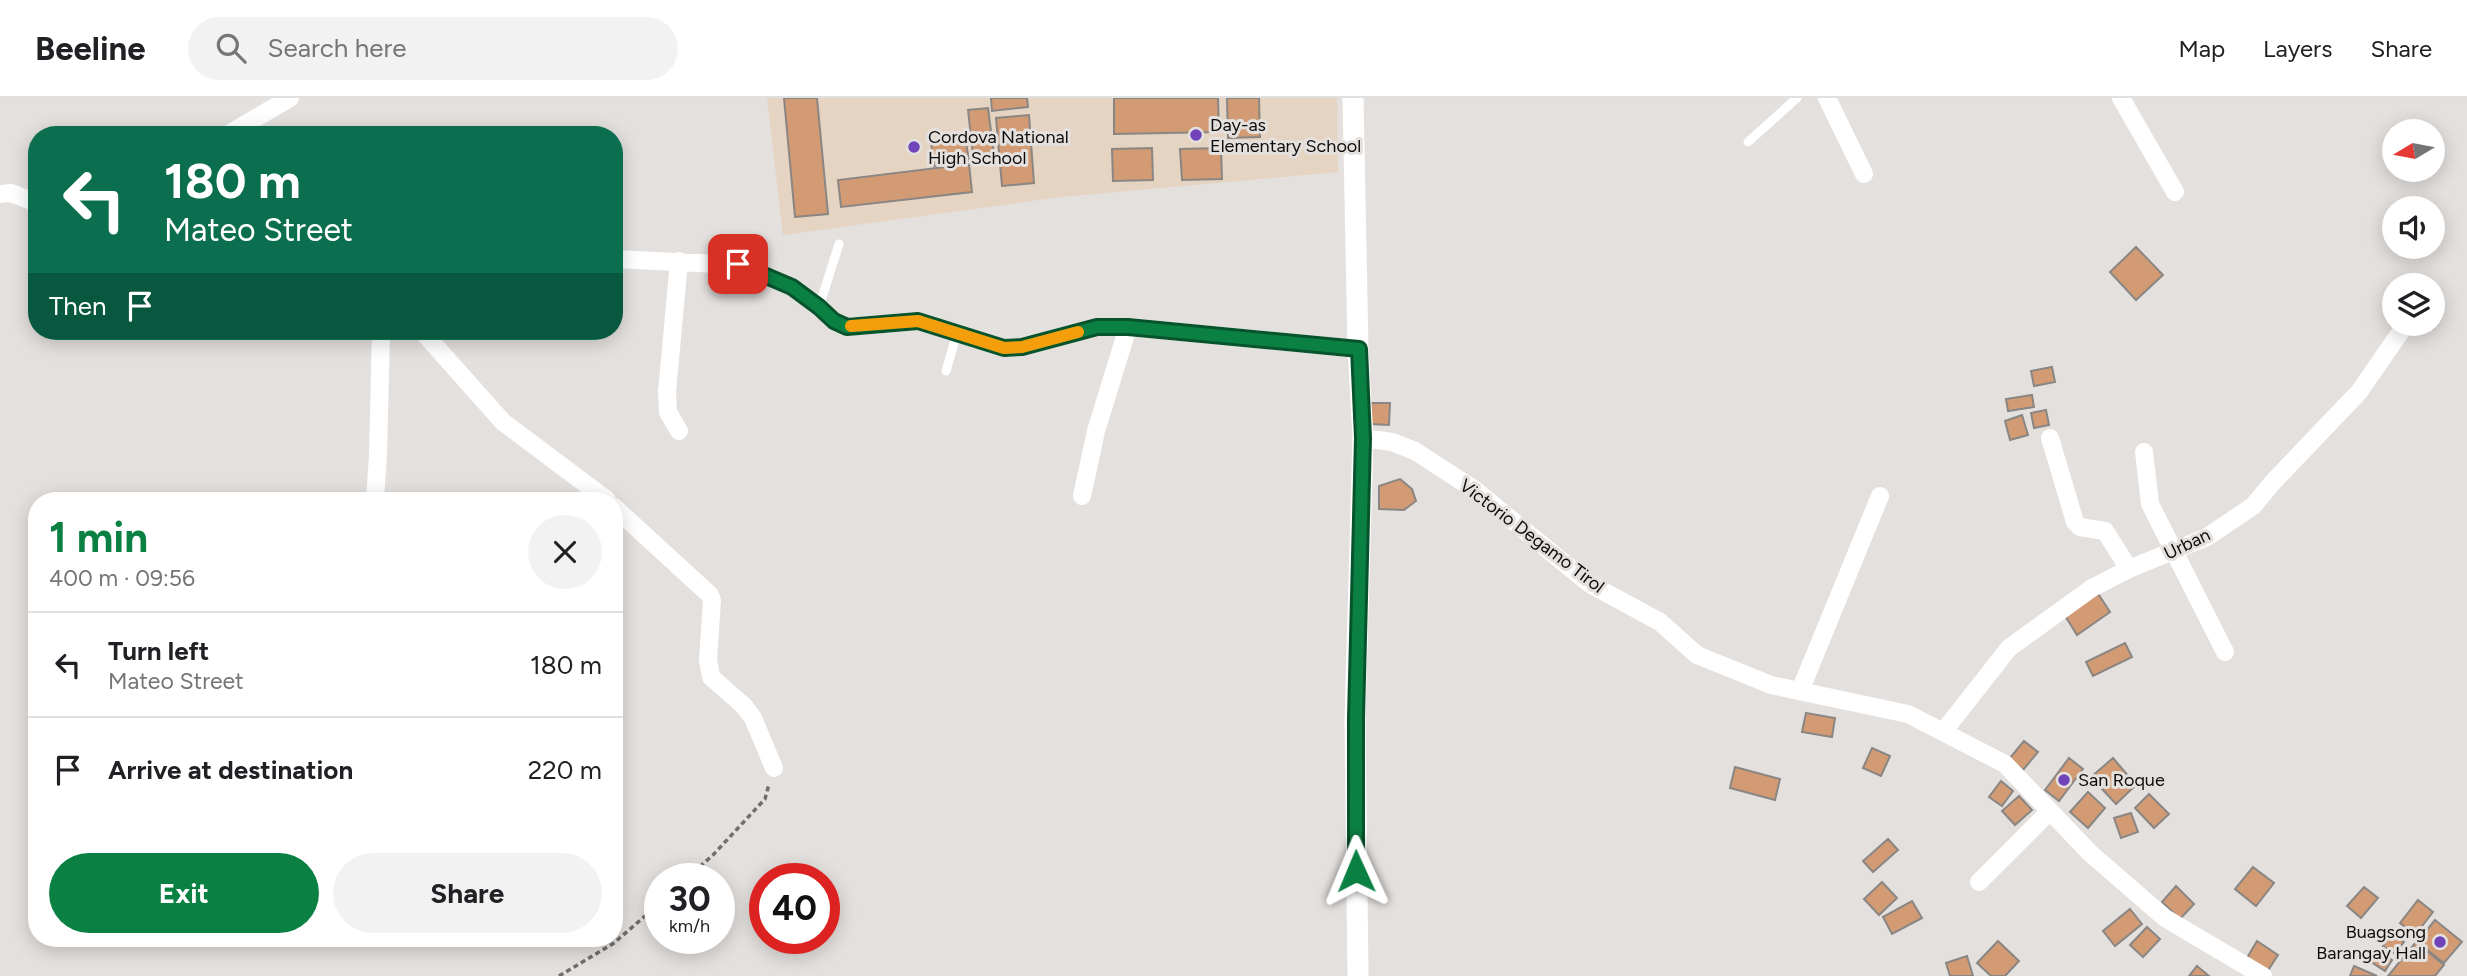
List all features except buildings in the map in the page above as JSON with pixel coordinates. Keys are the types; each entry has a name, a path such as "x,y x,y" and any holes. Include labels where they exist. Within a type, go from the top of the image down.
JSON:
{"street":[{"path":"242,126 290,98"},
{"path":"1353,98 1363,438 1355,730 1358,976"},
{"path":"1827,98 1864,174"},
{"path":"2121,98 2175,192"},
{"path":"0,194 11,193 28,199"},
{"path":"623,259 738,264 792,287 834,321 847,327 918,321 1004,348 1022,347 1097,327 1128,327 1359,349"},
{"path":"679,261 667,392 668,412 679,431"},
{"path":"1082,496 1096,431 1128,327"},
{"name":"Urban","path":"1943,732 2009,648 2092,588 2129,569 2207,537 2253,506 2359,392 2398,336"},
{"path":"376,492 381,340"},
{"path":"430,340 503,422 596,492"},
{"name":"Victorio Degamo Tirol","path":"1363,438 1392,442 1415,451 1465,483 1590,584 1660,622 1698,655 1772,685 1908,713 2005,764 2090,853 2165,918 2263,976"},
{"path":"2050,438 2075,522 2080,527 2105,531 2129,569"},
{"path":"2144,452 2150,504 2225,652"},
{"path":"1800,691 1880,496"},
{"path":"623,515 710,595 712,600 708,660 711,677 744,706 753,718 774,768"},
{"path":"1979,883 2049,812"}],"lane":[{"path":"1748,142 1797,98"},
{"path":"819,307 839,244"},
{"path":"946,371 957,333"}],"path":[{"path":"704,863 765,799 774,768"},
{"path":"623,935 644,916"},
{"path":"559,976 607,947"}],"shaded area":[{"path":"767,98 1337,98 1338,172 1061,197 783,235"}],"slow traffic":[{"path":"851,326 918,321 1004,348 1022,347 1078,332"}],"place":[{"name":"Day-as Elementary School","path":"1196,135"},
{"name":"Cordova National High School","path":"914,147"},
{"name":"San Roque","path":"2064,780"},
{"name":"Buagsong Barangay Hall","path":"2440,942"}],"route":[{"path":"738,264 792,287 834,321 847,327 918,321 1004,348 1022,347 1097,327 1128,327 1359,349 1363,438 1356,718 1356,871"}]}
